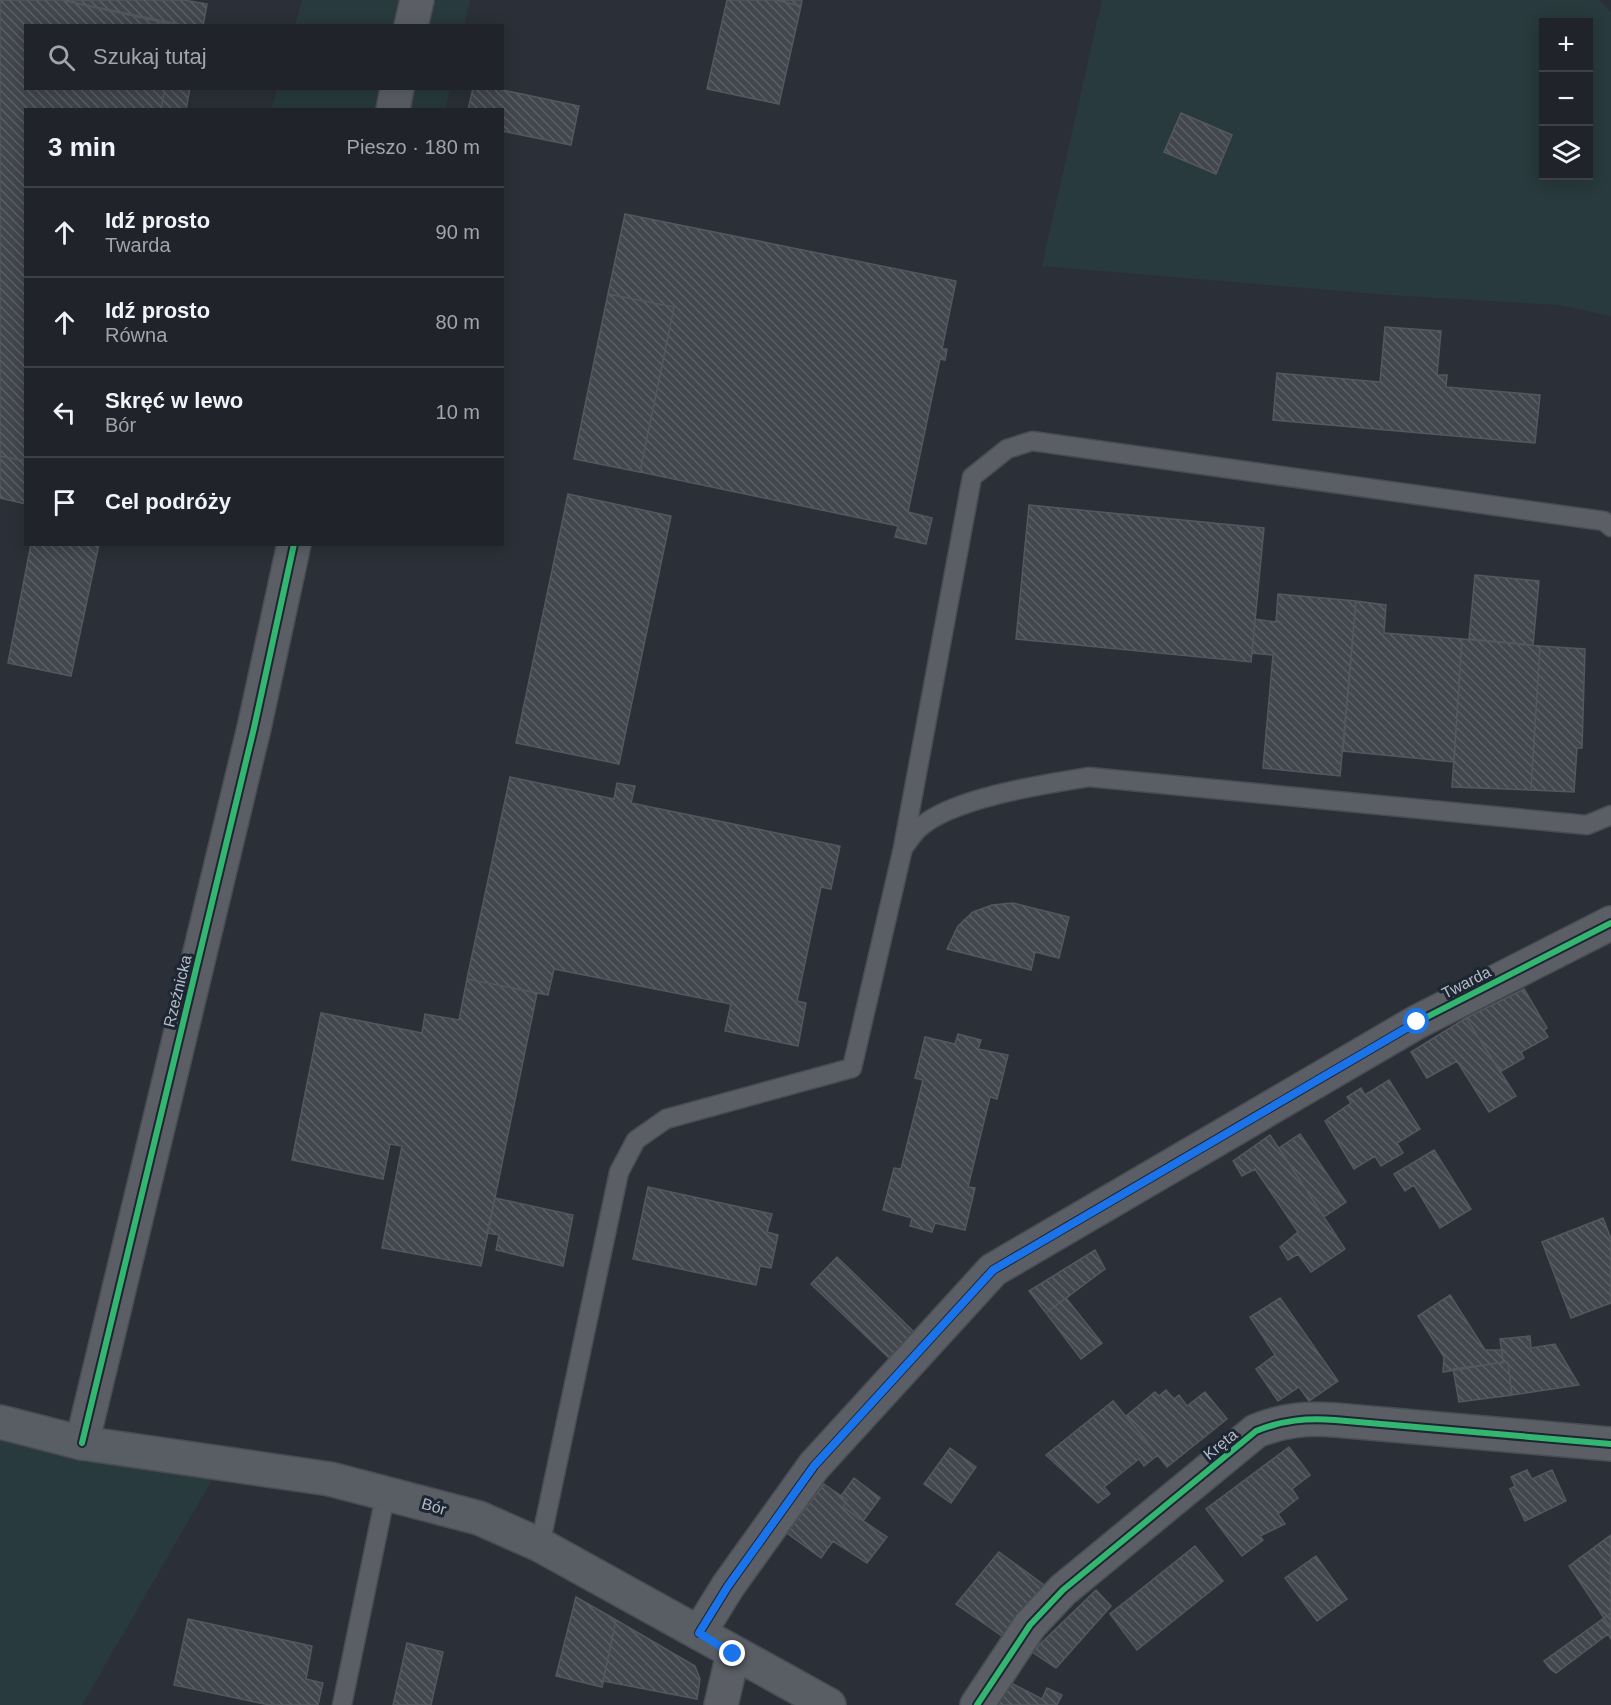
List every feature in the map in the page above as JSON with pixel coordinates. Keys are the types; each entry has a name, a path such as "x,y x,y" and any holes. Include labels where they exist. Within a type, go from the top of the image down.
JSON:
{"street":[{"path":"411,24 417,0"},
{"path":"393,108 398,90"},
{"name":"Rzeźnicka","path":"82,1443 254,728 294,546"},
{"name":"Twarda","path":"699,1633 728,1586 814,1466 993,1270 1417,1022 1611,923"},
{"name":"Kręta","path":"977,1705 1030,1625 1063,1590 1256,1431 1279,1422 1309,1419 1611,1444"},
{"name":"Bór","path":"0,1422 82,1443 330,1479 479,1518 540,1545 733,1654 829,1705"},
{"path":"721,1705 733,1654"}],"lane":[{"path":"540,1545 619,1172 636,1140 666,1119 852,1068 903,848 972,477 1007,449 1032,441 1604,521 1611,527"},
{"path":"903,848 918,828 943,813 1013,789 1089,777 1587,825 1611,815"},
{"path":"342,1705 386,1492"}],"shaded area":[{"path":"302,0 470,0 464,24 296,24"},
{"path":"1102,0 1599,0 1611,12 1611,316 1559,305 1389,295 1042,266"},
{"path":"277,90 450,90 445,108 272,108"},
{"path":"0,1428 216,1473 82,1705 0,1705"}],"building":[{"path":"0,0 61,0 179,24 24,24 24,90 165,90 161,108 24,108 24,461 0,456"},
{"path":"61,0 184,0 207,4 203,24 170,24"},
{"path":"727,0 775,0 801,6 779,104 707,89"},
{"path":"775,0 802,0 801,6"},
{"path":"165,90 190,90 186,108 161,108"},
{"path":"473,90 503,90 579,106 571,145 504,131 504,108 468,108"},
{"path":"1181,113 1232,135 1216,174 1164,152"},
{"path":"625,214 956,281 942,349 947,349 945,360 940,359 908,512 932,518 926,544 895,537 898,526 640,472 674,307 608,294"},
{"path":"608,294 674,307 640,472 574,459"},
{"path":"1385,327 1441,331 1437,375 1447,375 1446,387 1540,395 1535,443 1273,420 1277,373 1380,382"},
{"path":"0,456 24,461 24,504 0,498"},
{"path":"568,494 671,516 619,764 516,743"},
{"path":"1029,505 1264,528 1251,662 1016,639"},
{"path":"31,546 99,546 71,676 8,663"},
{"path":"1475,575 1539,581 1533,645 1469,639"},
{"path":"1278,594 1356,601 1340,776 1263,768 1273,655 1252,653 1255,619 1276,622"},
{"path":"1356,601 1386,605 1384,633 1462,639 1454,762 1343,751"},
{"path":"1462,639 1540,646 1531,790 1452,787"},
{"path":"1540,646 1585,649 1582,748 1577,748 1574,792 1531,790"},
{"path":"510,777 614,799 617,783 635,786 631,803 840,846 831,889 821,887 797,1001 806,1003 798,1046 725,1031 731,1004 554,969 548,995 467,979"},
{"path":"1013,903 1069,917 1059,958 1035,952 1031,970 947,949 958,926 973,912 992,905"},
{"path":"467,979 537,993 481,1266 382,1248 402,1146 390,1144 383,1179 292,1160 321,1013 422,1033 425,1014 459,1020"},
{"path":"1524,989 1547,1028 1544,1030 1548,1037 1521,1052 1524,1058 1500,1072 1466,1018"},
{"path":"1466,1018 1516,1096 1489,1112 1457,1061 1427,1078 1411,1052"},
{"path":"958,1034 981,1040 978,1049 1008,1055 997,1099 990,1097 968,1187 975,1188 965,1230 935,1223 932,1232 910,1226 912,1218 883,1210 894,1168 901,1169 923,1080 915,1078 925,1037 955,1044"},
{"path":"1389,1080 1420,1129 1397,1143 1403,1153 1381,1166 1375,1156 1354,1169 1325,1121 1351,1103 1347,1097 1361,1088 1365,1095"},
{"path":"1300,1134 1346,1202 1324,1217 1279,1148"},
{"path":"1270,1135 1345,1249 1311,1272 1298,1254 1288,1260 1280,1247 1298,1232 1255,1169 1242,1176 1233,1161"},
{"path":"1434,1150 1471,1209 1440,1228 1414,1185 1405,1191 1394,1174"},
{"path":"648,1187 772,1214 767,1232 778,1235 771,1268 760,1266 756,1285 633,1259"},
{"path":"495,1198 573,1215 563,1266 496,1250 499,1235 487,1233"},
{"path":"1603,1218 1611,1239 1611,1303 1571,1318 1542,1242"},
{"path":"1095,1250 1105,1269 1046,1313 1029,1291"},
{"path":"837,1257 914,1332 889,1358 811,1284"},
{"path":"1450,1295 1485,1350 1502,1350 1503,1362 1443,1372 1444,1357 1418,1316"},
{"path":"1066,1298 1102,1343 1081,1359 1046,1313"},
{"path":"1280,1298 1338,1381 1309,1401 1299,1387 1278,1401 1256,1369 1275,1355 1250,1317"},
{"path":"1530,1336 1531,1348 1555,1344 1579,1385 1512,1395 1508,1362 1503,1362 1500,1339"},
{"path":"1508,1362 1512,1395 1459,1402 1453,1369"},
{"path":"1166,1390 1174,1399 1179,1395 1187,1406 1205,1392 1227,1419 1167,1467 1126,1416 1155,1392 1159,1396"},
{"path":"1113,1401 1158,1455 1144,1466 1139,1459 1104,1487 1110,1494 1098,1503 1046,1455"},
{"path":"1289,1447 1310,1475 1292,1489 1298,1498 1278,1514 1285,1524 1260,1536 1263,1540 1242,1556 1206,1509"},
{"path":"950,1448 976,1467 951,1503 924,1484"},
{"path":"1527,1470 1532,1479 1552,1470 1566,1501 1525,1521 1510,1489 1515,1486 1511,1477"},
{"path":"854,1478 880,1498 863,1521 843,1507 847,1500 841,1496"},
{"path":"824,1484 847,1500 843,1507 887,1537 867,1563 833,1541 821,1558 787,1533"},
{"path":"1611,1535 1611,1613 1604,1618 1569,1566"},
{"path":"1195,1546 1223,1581 1137,1650 1110,1614"},
{"path":"999,1552 1044,1585 1005,1638 956,1604"},
{"path":"1316,1556 1347,1599 1317,1621 1285,1578"},
{"path":"1096,1590 1111,1606 1056,1668 1032,1652"},
{"path":"576,1597 616,1620 602,1687 556,1676"},
{"path":"1611,1613 1611,1627 1604,1618"},
{"path":"1604,1618 1611,1627 1611,1639 1608,1634 1556,1673 1550,1669 1544,1661"},
{"path":"188,1619 312,1646 306,1679 323,1683 318,1705 269,1705 174,1685"},
{"path":"616,1620 695,1666 700,1679 697,1699 603,1681"},
{"path":"407,1643 443,1652 431,1705 393,1705"},
{"path":"1009,1682 1042,1699 1047,1688 1062,1695 1057,1705 996,1705"}],"cycle path":[{"path":"82,1443 254,728 294,546"},
{"path":"699,1633 728,1586 814,1466 993,1270 1417,1022 1611,923"},
{"path":"977,1705 1030,1625 1063,1590 1256,1431 1285,1422 1324,1419 1611,1444"}],"route":[{"path":"733,1654 699,1633 728,1586 814,1466 993,1270 1417,1022"}]}
